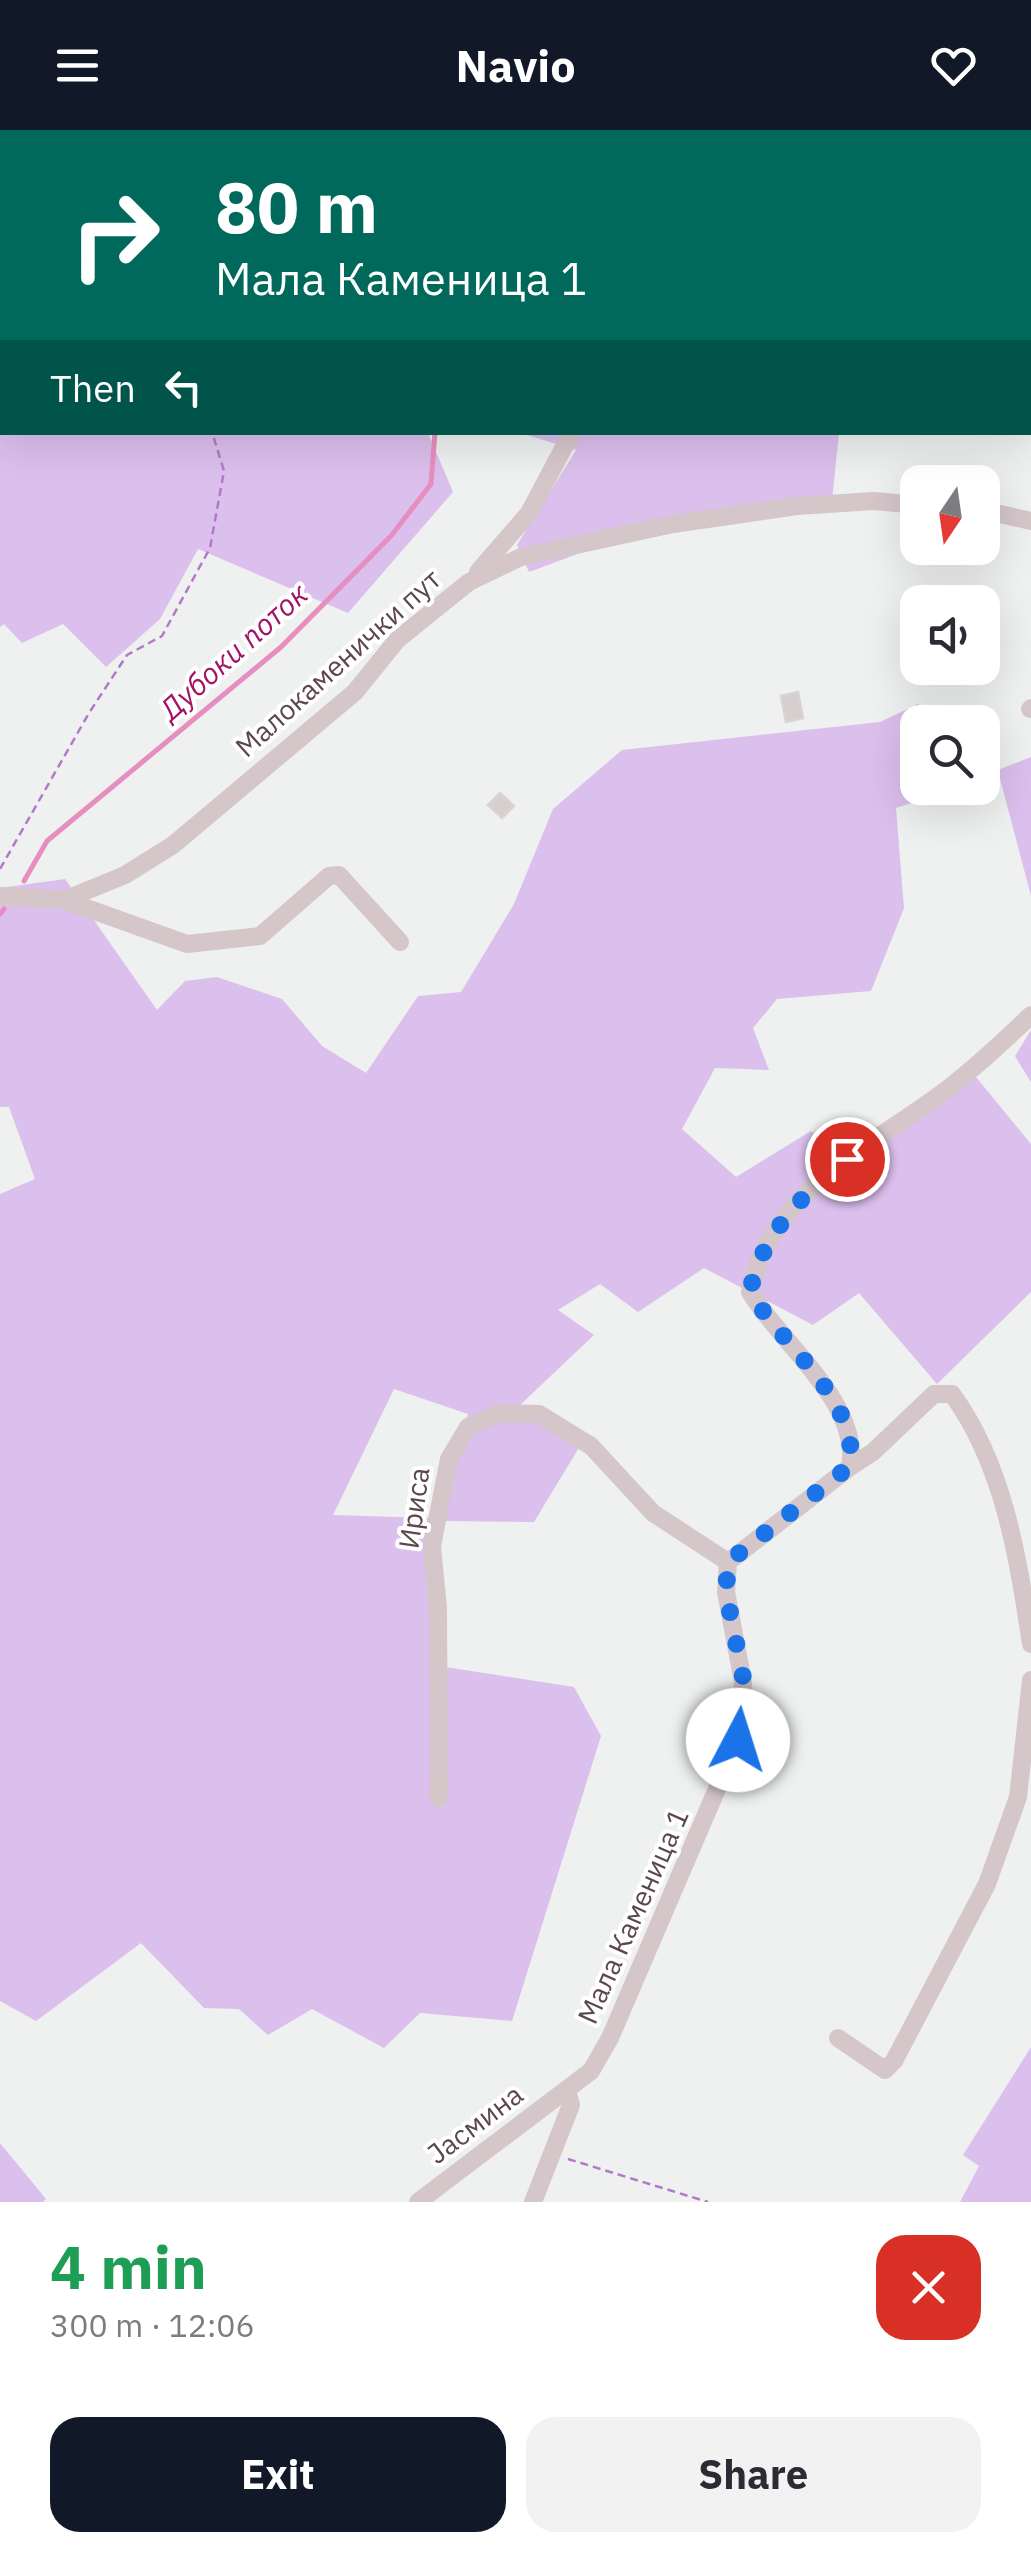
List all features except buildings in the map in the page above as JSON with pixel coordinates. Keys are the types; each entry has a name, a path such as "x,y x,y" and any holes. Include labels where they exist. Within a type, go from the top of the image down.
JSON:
{"street":[{"path":"469,582 529,513 570,435"},
{"name":"Малокаменички пут","path":"0,896 64,900 125,875 173,845 355,692 398,640 469,582 521,557 673,524 796,506 874,500 900,503"},
{"path":"1000,514 1031,521"},
{"path":"64,900 187,944 260,936 329,876 339,874 400,942"},
{"path":"850,1466 853,1449 847,1427 794,1345 750,1292 755,1266 804,1193 949,1088 1031,1014"},
{"path":"728,1562 873,1452 934,1394 952,1394 990,1462 1010,1528 1031,1644"},
{"name":"Ириса","path":"439,1798 438,1608 432,1546 449,1458 468,1427 500,1412 539,1414 591,1446 653,1513 728,1562"},
{"name":"Мала Каменица 1","path":"567,2091 591,2072 610,2038 738,1740 744,1682 726,1592 728,1562"},
{"path":"838,2038 885,2070 894,2061 987,1884 1018,1797 1031,1680"},
{"path":"533,2202 571,2105 567,2091"},
{"name":"Јасмина","path":"418,2202 567,2091"}],"path":[{"path":"0,869 89,713 127,655 162,636 210,548 224,471 213,435"},
{"path":"552,2154 708,2202"}],"shaded area":[{"path":"0,435 429,435 453,492 348,613 198,549 160,619 106,667 63,624 22,643 4,624 0,627"},
{"path":"527,435 839,435 831,510 615,540 529,572 517,545 576,450"},
{"path":"900,713 900,805 905,805 896,808 904,908 871,991 777,999 753,1028 769,1070 715,1068 682,1129 736,1177 811,1131 846,1165 976,1077 1031,1144 1031,1292 937,1384 859,1293 813,1325 704,1268 638,1312 600,1284 558,1310 594,1335 519,1406 583,1441 534,1522 443,1521 468,1414 394,1389 333,1515 431,1518 432,1665 574,1687 601,1736 512,2021 420,2013 384,2048 312,2009 268,2035 239,2009 204,2008 141,1943 36,2021 0,2001 0,1194 35,1179 9,1107 0,1107 0,888 65,879 157,1010 185,981 217,977 282,999 322,1046 366,1073 418,996 461,992 514,904 553,809 622,750 880,722"},
{"path":"1031,757 1031,896 1000,769"},
{"path":"1031,1030 1031,1082 1015,1056"},
{"path":"1031,2047 1031,2202 960,2202 979,2166 963,2155"},
{"path":"0,2143 46,2199 43,2202 0,2202"}],"waterway":[{"name":"Дубоки поток","path":"24,881 47,841 281,647 391,536 431,484 435,435"},
{"name":"Дубоки поток","path":"0,914 4,909"}],"route":[{"path":"738,1740 744,1682 736,1626 726,1592 728,1562 850,1466 853,1449 847,1427 827,1394 794,1345 750,1292 755,1266 804,1193 847,1159"}]}
